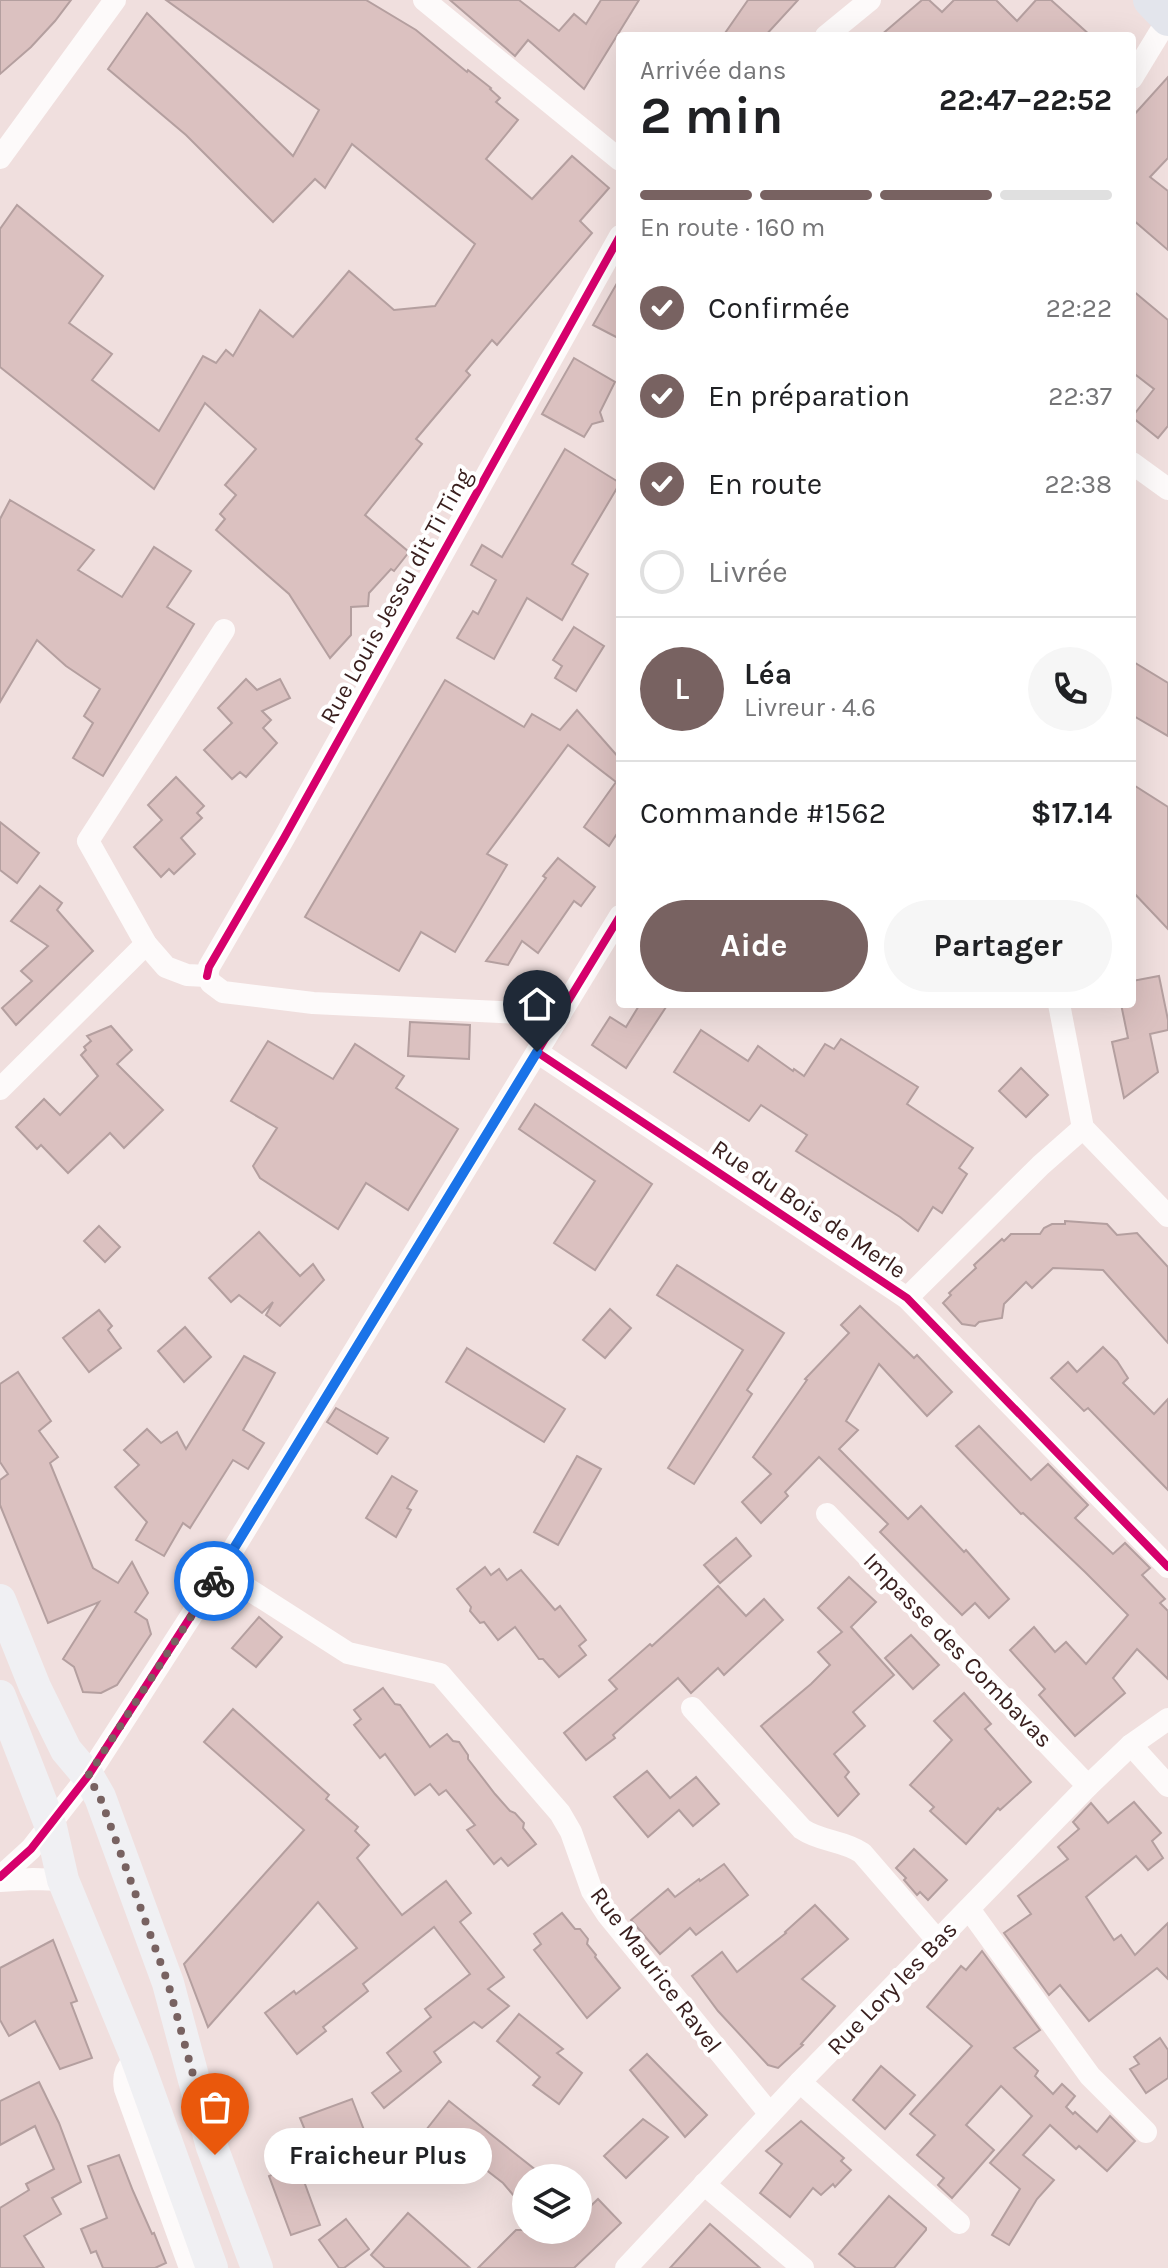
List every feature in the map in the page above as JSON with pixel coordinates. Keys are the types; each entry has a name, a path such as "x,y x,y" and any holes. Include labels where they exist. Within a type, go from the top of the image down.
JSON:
{"main road":[{"path":"1150,0 1168,19"},
{"path":"0,1600 35,1687 66,1750 88,1776 100,1797 168,1983 212,2147 257,2268"},
{"path":"0,1696 51,1827 63,1880 136,2057 212,2268"}],"street":[{"path":"0,158 115,0"},
{"path":"424,0 616,157"},
{"path":"831,32 870,0"},
{"path":"1136,71 1168,19"},
{"name":"Rue Louis Jessu dit Ti Ting","path":"207,976 209,967 616,243"},
{"path":"1136,466 1168,489"},
{"path":"224,630 88,841 146,944 166,967 187,975 207,976 223,992 313,1003 560,1015"},
{"path":"0,1879 51,1827 88,1776 220,1571 616,923"},
{"path":"0,1089 146,944"},
{"path":"1060,1008 1083,1128 1168,1216"},
{"name":"Rue du Bois de Merle","path":"537,1052 907,1298 1168,1567"},
{"path":"907,1298 1041,1165 1083,1128"},
{"name":"Impasse des Combavas","path":"827,1514 1088,1786"},
{"name":"Rue Maurice Ravel","path":"220,1571 348,1653 440,1674 560,1813 571,1832 592,1891 607,1914 770,2114"},
{"path":"692,1708 802,1829 815,1838 850,1845 862,1853 938,1941"},
{"name":"Rue Lory les Bas","path":"626,2268 800,2082 1088,1786 1131,1745 1168,1719"},
{"path":"1131,1745 1168,1786"},
{"path":"0,1879 63,1880"},
{"path":"969,1909 1090,2076 1146,2132"},
{"path":"136,2057 123,2078 125,2089 190,2268"},
{"path":"800,2082 959,2223"},
{"path":"704,2184 803,2268"}],"building":[{"path":"0,0 71,0 31,47 0,74"},
{"path":"166,0 366,0 416,30 500,98 496,102 518,120 486,159 532,199 572,156 609,188 580,221 592,233 497,345 492,340 466,371 470,375 416,439 422,444 365,515 409,552 394,571 391,569 369,593 368,606 351,607 351,635 330,658 289,594 216,530 225,519 220,514 236,495 225,485 256,449 205,403 154,489 0,367 0,229 17,205 103,276 69,323 112,354 92,380 159,431 203,356 216,363 226,350 233,356 260,310 293,337 349,271 394,310 435,306 475,244 352,144 325,188 315,179 273,222 186,135 108,69 147,13 293,156 319,110"},
{"path":"450,0 519,0 559,31 574,14 586,24 601,0 639,0 619,32 616,32 616,37 584,89 528,40 515,56"},
{"path":"748,0 798,0 769,32 726,32"},
{"path":"922,0 929,0 942,12 954,0 996,0 1017,21 1036,0 1051,0 1087,32 885,32"},
{"path":"1168,77 1168,158 1150,177 1168,191 1168,250 1136,222 1136,113"},
{"path":"616,285 616,337 593,325"},
{"path":"1136,293 1168,320 1168,426 1158,438 1136,420 1136,412 1154,389 1136,375"},
{"path":"574,358 615,382 600,412 603,421 592,424 584,437 542,414"},
{"path":"565,449 616,481 616,490 572,564 588,574 562,620 527,598 494,659 457,638 473,611 478,614 496,580 471,565 482,545 502,557"},
{"path":"10,500 94,550 78,570 122,597 154,547 191,571 167,607 194,624 103,776 73,758 93,723 84,716 100,689 66,666 37,640 0,702 0,519"},
{"path":"574,627 604,646 576,691 555,678 562,666 553,660"},
{"path":"1136,663 1168,683 1168,736 1136,717"},
{"path":"246,679 257,690 280,679 290,698 262,711 271,720 263,728 277,743 246,777 240,772 232,779 204,750 232,723 218,708"},
{"path":"445,680 524,727 532,714 560,730 577,710 616,754 616,782 568,745 487,854 507,865 455,952 421,932 399,971 305,917"},
{"path":"176,777 204,806 197,813 202,818 181,838 195,854 174,874 169,869 161,877 134,847 162,820 148,805"},
{"path":"616,782 616,835 609,846 584,827"},
{"path":"1136,787 1168,807 1168,929 1136,895"},
{"path":"0,822 39,853 17,883 0,870"},
{"path":"558,858 595,887 581,906 574,901 538,953 522,941 508,965 486,961 546,878 543,876"},
{"path":"40,886 62,903 57,910 93,951 16,1025 2,1008 32,981 21,971 48,946 11,921"},
{"path":"1159,976 1168,1030 1150,1034 1158,1072 1124,1098 1112,1042 1128,1038 1122,1008 1136,1008 1136,980"},
{"path":"638,1008 665,1008 626,1068 592,1045 610,1017 626,1027"},
{"path":"410,1022 470,1025 469,1059 408,1056"},
{"path":"111,1026 132,1050 117,1064 163,1110 124,1148 110,1133 68,1173 41,1145 37,1149 16,1127 44,1099 60,1115 98,1076 81,1055 91,1041 87,1036"},
{"path":"701,1030 748,1061 758,1046 804,1076 825,1044 834,1049 841,1039 918,1087 907,1104 973,1148 959,1168 967,1174 942,1213 933,1207 918,1231 796,1151 807,1135 761,1105 749,1121 674,1072"},
{"path":"268,1041 333,1079 355,1044 404,1076 396,1088 458,1129 408,1210 366,1183 338,1229 260,1178 253,1166 277,1128 231,1101"},
{"path":"1021,1068 1048,1095 1026,1117 999,1091"},
{"path":"535,1104 652,1184 595,1270 554,1243 595,1181 519,1129"},
{"path":"1065,1221 1107,1224 1117,1235 1137,1233 1168,1267 1168,1343 1103,1270 1053,1268 1032,1288 1026,1282 1004,1304 1002,1318 979,1322 975,1326 962,1324 943,1303 951,1295 949,1293 976,1268 974,1265 1002,1239 1004,1241 1011,1234 1040,1234 1044,1228 1052,1224 1065,1224"},
{"path":"99,1226 120,1247 105,1262 84,1241"},
{"path":"259,1232 300,1276 313,1264 324,1280 280,1326 266,1315 273,1302 262,1313 239,1295 231,1302 209,1278"},
{"path":"677,1265 784,1333 747,1390 752,1394 694,1484 668,1468 743,1350 657,1295"},
{"path":"860,1306 914,1358 917,1355 952,1392 927,1416 879,1364 846,1421 858,1430 839,1449 908,1519 921,1506 964,1552 966,1550 1009,1599 989,1618 975,1603 962,1615 880,1532 888,1524 819,1457 785,1492 788,1496 761,1523 742,1502 771,1474 753,1457 805,1379 849,1333 841,1325"},
{"path":"610,1309 631,1328 605,1358 583,1340"},
{"path":"99,1310 112,1326 108,1330 121,1348 89,1372 63,1338"},
{"path":"185,1327 211,1357 184,1382 158,1351"},
{"path":"1103,1347 1128,1378 1123,1383 1154,1414 1168,1399 1168,1490 1088,1408 1084,1411 1051,1378 1068,1362 1077,1372"},
{"path":"467,1348 565,1409 544,1442 446,1382"},
{"path":"244,1356 275,1373 243,1430 264,1443 248,1469 233,1460 190,1528 183,1523 164,1556 136,1540 147,1522 115,1487 139,1465 124,1450 147,1429 161,1443 177,1432 186,1449"},
{"path":"18,1372 51,1421 39,1431 58,1457 50,1463 93,1568 118,1583 132,1562 148,1593 135,1612 147,1620 151,1634 117,1685 101,1693 83,1692 74,1667 63,1659 99,1602 48,1623 0,1505 0,1480 8,1474 0,1462 0,1384"},
{"path":"336,1408 388,1438 377,1454 327,1422"},
{"path":"979,1426 1031,1480 1048,1464 1088,1505 1075,1518 1113,1554 1125,1543 1150,1568 1142,1575 1165,1599 1160,1603 1168,1611 1168,1679 1137,1649 1113,1678 1125,1693 1075,1736 1039,1695 1045,1689 1010,1650 1034,1627 1055,1652 1066,1642 1086,1664 1128,1615 1021,1514 956,1446"},
{"path":"577,1456 601,1469 558,1545 534,1532"},
{"path":"392,1476 417,1491 407,1508 411,1510 396,1537 366,1518"},
{"path":"736,1538 751,1556 720,1583 704,1565"},
{"path":"485,1567 491,1575 499,1569 507,1580 521,1570 555,1610 560,1606 586,1640 579,1646 586,1655 559,1677 543,1659 539,1659 515,1627 498,1640 484,1622 480,1623 470,1611 471,1607 457,1589"},
{"path":"849,1577 876,1602 851,1627 894,1675 853,1712 865,1726 834,1754 849,1772 845,1777 859,1794 838,1816 761,1726 830,1665 818,1652 842,1632 818,1608"},
{"path":"718,1586 746,1616 764,1599 783,1620 724,1675 718,1668 691,1693 678,1678 613,1735 615,1738 586,1760 564,1733 617,1689 609,1680"},
{"path":"259,1617 282,1637 256,1667 232,1648"},
{"path":"911,1635 939,1665 913,1689 885,1658"},
{"path":"383,1688 395,1704 400,1705 430,1747 447,1734 453,1741 459,1742 495,1794 524,1823 523,1828 536,1844 508,1866 501,1858 494,1864 467,1830 475,1825 446,1790 439,1795 430,1784 415,1795 385,1754 380,1758 354,1725 361,1719 354,1710"},
{"path":"964,1693 991,1724 985,1729 1031,1782 1000,1810 998,1808 966,1844 930,1811 934,1807 910,1785 952,1740 934,1721"},
{"path":"233,1709 329,1795 326,1799 358,1827 355,1831 369,1845 357,1858 402,1915 446,1881 471,1913 460,1922 504,1977 488,1989 509,2006 482,2028 474,2022 434,2052 441,2062 384,2108 372,2093 401,2071 387,2053 431,2017 425,2009 470,1974 434,1927 363,1984 368,1991 323,2027 326,2031 297,2054 265,2013 357,1948 318,1902 208,2027 184,1964 304,1830 204,1742"},
{"path":"647,1771 670,1798 696,1777 719,1804 693,1826 679,1810 648,1837 614,1797"},
{"path":"1134,1802 1161,1833 1152,1841 1163,1858 1148,1870 1136,1856 1086,1897 1114,1940 1121,1935 1135,1955 1168,1923 1168,1979 1157,1968 1089,2021 1060,1985 1049,1995 1004,1933 1031,1914 1018,1896 1068,1859 1058,1847 1079,1829 1073,1822 1091,1803 1108,1823"},
{"path":"914,1849 947,1880 928,1900 920,1892 917,1895 896,1868"},
{"path":"724,1864 748,1895 696,1935 690,1928 660,1954 631,1920 668,1889 675,1897"},
{"path":"815,1905 848,1939 802,1979 835,2006 803,2045 778,2068 768,2065 718,2011 692,1976 722,1952 737,1972"},
{"path":"562,1913 588,1939 587,1944 595,1957 620,1988 587,2018 534,1950 541,1944 534,1934"},
{"path":"53,1940 77,2001 71,2003 92,2058 60,2069 35,2021 9,2036 0,2020 0,1968"},
{"path":"982,1951 1040,2030 1014,2048 1038,2071 1035,2076 1053,2094 1062,2084 1075,2096 1066,2107 1097,2132 1110,2116 1135,2141 1107,2171 1050,2125 1023,2155 1054,2180 1037,2199 1009,2245 992,2235 1020,2189 990,2163 1032,2116 1001,2086 966,2125 994,2150 952,2198 938,2185 944,2178 917,2155 935,2135 910,2114 972,2046 927,2007 961,1966 966,1970"},
{"path":"519,2014 563,2049 557,2053 582,2073 559,2104 533,2085 540,2077 497,2041"},
{"path":"1160,2038 1168,2050 1168,2078 1146,2093 1130,2069 1139,2064 1134,2057"},
{"path":"647,2054 707,2115 685,2137 630,2070"},
{"path":"881,2066 915,2095 885,2129 853,2100"},
{"path":"39,2082 59,2123 81,2182 52,2198 61,2214 24,2236 44,2268 0,2268 0,2208 29,2190 26,2184 54,2169 35,2126 0,2145 0,2101"},
{"path":"352,2099 367,2138 316,2157 300,2118"},
{"path":"449,2101 528,2164 512,2164 512,2194 463,2152 460,2156 426,2130"},
{"path":"643,2119 668,2137 626,2178 604,2156"},
{"path":"801,2121 844,2158 841,2161 851,2170 835,2187 833,2184 821,2195 813,2188 790,2217 760,2193 782,2164 766,2151"},
{"path":"119,2155 166,2263 155,2268 103,2268 96,2251 91,2253 81,2229 107,2218 88,2166"},
{"path":"298,2165 320,2225 291,2235 269,2176"},
{"path":"889,2196 926,2230 894,2268 856,2268 839,2254"},
{"path":"598,2199 621,2223 574,2268 478,2268 512,2234 512,2244 592,2244 592,2205"},
{"path":"408,2213 470,2268 385,2268 371,2255"},
{"path":"346,2219 369,2249 344,2268 339,2268 319,2240"},
{"path":"710,2224 760,2268 670,2268"}],"cycle path":[{"path":"207,976 209,967 616,243"},
{"path":"0,1877 31,1849 88,1776 220,1571 616,923"},
{"path":"537,1052 907,1298 1168,1567"}],"way so far":[{"path":"214,1581 88,1776 100,1797 168,1983 215,2155"}],"place":[{"name":"Fraicheur Plus","path":"215,2155"}],"route":[{"path":"214,1581 537,1052"}]}
